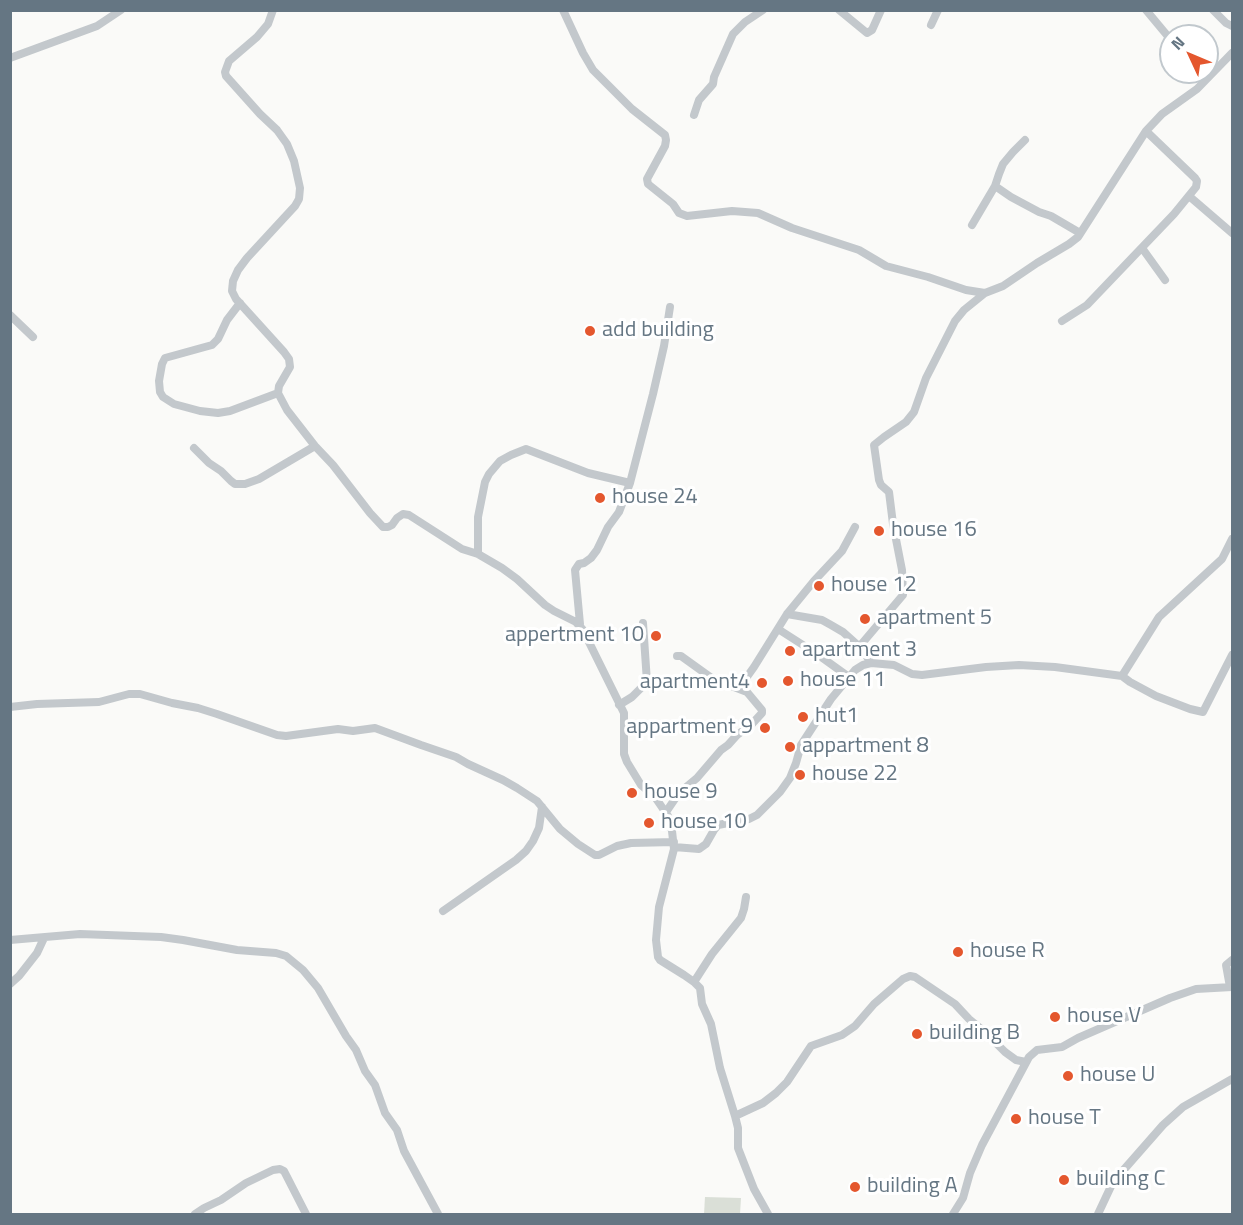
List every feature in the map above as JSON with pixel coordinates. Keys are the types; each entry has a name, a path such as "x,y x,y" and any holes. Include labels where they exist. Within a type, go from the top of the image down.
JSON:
{"street":[{"path":"10,58 97,26 121,10"},
{"path":"273,10 268,24 257,37 229,61 225,72 233,85 277,130 287,144 294,161 300,188 299,199 295,206 247,258 238,270 231,287 240,303 289,359 290,367 279,386 278,393 287,410 315,446 383,527 393,525 403,514 409,515 462,549 478,554 502,568 544,605 580,624"},
{"path":"563,10 593,70 633,109 665,135 665,146 647,179 648,184 673,204 679,213 687,216 732,211 758,213 792,228 859,250 886,266 966,290 985,293"},
{"path":"694,115 699,100 713,84 733,34 745,22 763,10"},
{"path":"839,10 867,33 872,30 881,10"},
{"path":"931,25 938,10"},
{"path":"1214,10 1226,23 1233,26"},
{"path":"1147,11 1159,26"},
{"path":"1219,65 1233,53"},
{"path":"859,647 903,595 902,570 889,492 879,480 874,446 906,422 914,412 926,378 955,321 964,310 985,293 998,289 1037,262 1069,244 1080,233 1146,131 1162,114 1201,84"},
{"path":"1062,321 1087,305 1189,196 1197,183 1195,178 1146,131"},
{"path":"972,225 995,186 1004,164 1025,140"},
{"path":"995,186 1011,197 1039,212 1052,216 1080,233"},
{"path":"1189,196 1233,233"},
{"path":"1142,248 1165,280"},
{"path":"240,303 212,345 165,358 159,381 160,392 163,397 174,404 218,414 278,393"},
{"path":"670,307 654,394 634,472 619,512 608,527 597,550 591,558 579,564 575,570 580,624 624,713 624,754 627,762 641,785 655,797 668,816 674,844 659,907 656,940 660,960 700,988 702,1004 711,1024 720,1068 738,1128 738,1148 754,1189 768,1215"},
{"path":"10,315 33,337"},
{"path":"194,448 235,484 245,484 259,479 315,446"},
{"path":"478,554 478,517 485,482 500,461 511,455 526,448 588,473 630,483"},
{"path":"738,687 754,667 787,614 813,581 842,551 855,527"},
{"path":"1122,676 1160,617 1222,559 1233,539"},
{"path":"787,614 822,620 843,632 859,647 871,663"},
{"path":"619,705 632,697 647,682 643,623"},
{"path":"778,628 849,677"},
{"path":"10,707 99,702 129,694 140,694 198,708 277,735 375,728 456,756 503,780 537,801 560,829 595,855 599,855 617,846 631,843 674,844 694,849 704,847 718,825 749,819 780,792 790,778 804,739 831,699 855,670 863,665 871,663 894,665 912,674 922,675 1019,665 1122,676 1156,696 1203,712 1233,655"},
{"path":"666,812 679,793 698,778 721,750 762,713 747,692 713,680 681,656 677,656"},
{"path":"443,910 526,851 539,828 542,807"},
{"path":"694,982 712,954 741,918 746,897"},
{"path":"10,940 80,934 161,937 237,950 276,953 290,958 318,988 356,1050 365,1071 375,1085 385,1113 397,1130 404,1151 438,1215"},
{"path":"10,984 37,953 45,938"},
{"path":"953,1215 963,1198 970,1173 982,1145 1029,1057 1037,1050 1062,1047 1170,998 1196,989 1231,987 1226,965 1233,960"},
{"path":"735,1116 763,1103 776,1093 788,1082 812,1046 842,1035 855,1026 874,1004 903,979 910,976 955,1004 969,1020 1005,1052 1026,1062"},
{"path":"1098,1215 1113,1182 1163,1125 1178,1111 1233,1079"},
{"path":"195,1215 246,1183 280,1169 284,1171 306,1215"}],"shaded area":[{"path":"705,1197 741,1198 740,1214 704,1214"}],"place":[{"name":"add building","path":"590,331"},
{"name":"house 24","path":"600,498"},
{"name":"house 16","path":"879,531"},
{"name":"house 12","path":"819,586"},
{"name":"apartment 5","path":"865,619"},
{"name":"appertment 10","path":"656,636"},
{"name":"apartment 3","path":"790,651"},
{"name":"house 11","path":"788,681"},
{"name":"apartment4","path":"762,683"},
{"name":"hut1","path":"803,717"},
{"name":"appartment 9","path":"765,728"},
{"name":"appartment 8","path":"790,747"},
{"name":"house 22","path":"800,775"},
{"name":"house 9","path":"632,793"},
{"name":"house 10","path":"649,823"},
{"name":"house R","path":"958,952"},
{"name":"house V","path":"1055,1017"},
{"name":"building B","path":"917,1034"},
{"name":"house U","path":"1068,1076"},
{"name":"house T","path":"1016,1119"},
{"name":"building C","path":"1064,1180"},
{"name":"building A","path":"855,1187"}]}
